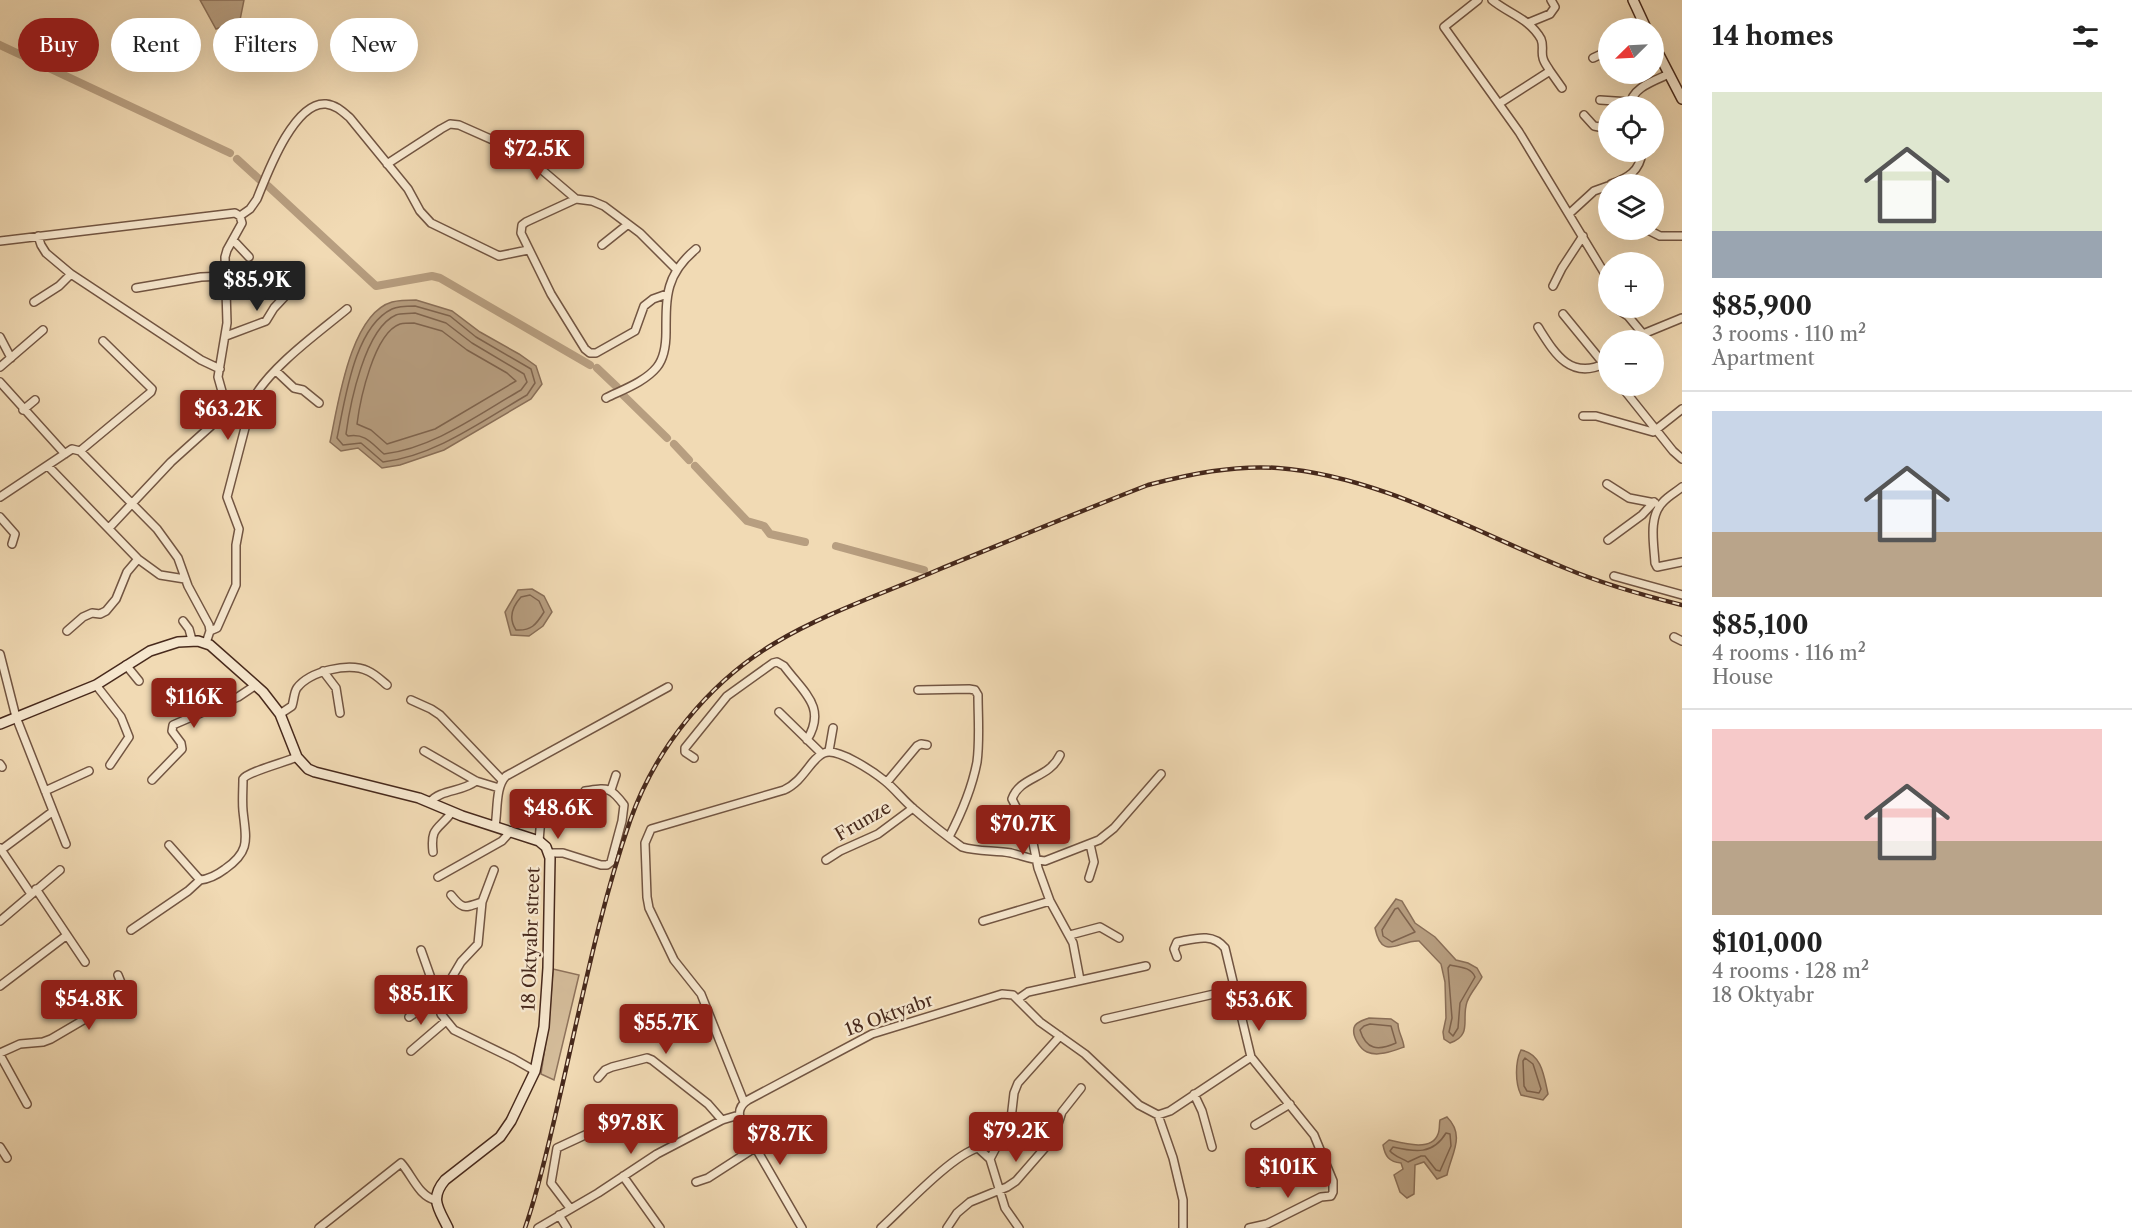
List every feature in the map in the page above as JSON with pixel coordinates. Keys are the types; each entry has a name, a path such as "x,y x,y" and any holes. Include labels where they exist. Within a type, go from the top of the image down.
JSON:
{"street":[{"path":"1478,0 1444,27 1500,103 1570,213 1598,262"},
{"path":"1492,0 1528,23 1541,40 1542,57 1562,88"},
{"path":"1528,23 1554,11 1555,7 1551,0"},
{"path":"1633,0 1641,18"},
{"path":"1593,58 1598,56"},
{"path":"1664,64 1682,99"},
{"path":"1500,103 1550,71"},
{"path":"1634,96 1637,91 1669,74"},
{"path":"240,216 250,209 257,199 290,129 303,113 320,104 328,104 340,110 387,164 408,189 424,218 431,224 499,256 528,250"},
{"path":"1584,115 1594,126 1598,127"},
{"path":"387,164 450,124 459,125 522,153 576,199 599,203 640,233 676,269"},
{"path":"1570,213 1589,195 1598,191"},
{"path":"576,199 522,225 521,232 528,250 585,349 590,353 596,353 635,331 644,306 653,299 667,294"},
{"path":"0,241 235,213 240,216 242,223 225,257 226,336 218,381 225,402 224,411 171,462 110,528"},
{"path":"602,245 627,225"},
{"path":"38,236 46,253 71,274 201,360 220,369"},
{"path":"1553,286 1583,236"},
{"path":"1664,236 1682,236"},
{"path":"233,240 249,257"},
{"path":"606,398 635,383 658,367 666,342 667,294 676,269 696,249"},
{"path":"34,302 59,286 71,274"},
{"path":"136,288 201,277 226,276"},
{"path":"226,336 266,321 288,293"},
{"path":"210,631 217,628 236,585 236,545 239,529 227,497 242,434 256,394 276,371 347,309"},
{"path":"1563,314 1598,356"},
{"path":"1630,318 1639,330"},
{"path":"1658,330 1682,318"},
{"path":"1538,327 1559,359 1577,368 1598,368"},
{"path":"0,368 43,330"},
{"path":"0,337 11,358"},
{"path":"80,451 152,389 103,341"},
{"path":"276,371 294,388 303,390 319,403"},
{"path":"0,382 64,454"},
{"path":"1629,396 1682,459"},
{"path":"23,410 35,400"},
{"path":"1583,416 1607,419 1653,432 1682,409"},
{"path":"0,497 72,449 80,451 168,542 182,565 185,579 206,618 210,631 206,643"},
{"path":"48,466 138,559 160,575 185,579"},
{"path":"1607,484 1629,498 1657,503"},
{"path":"1608,540 1682,487"},
{"path":"1657,503 1653,527 1654,563 1657,567 1662,567 1682,562"},
{"path":"0,518 15,534 12,544"},
{"path":"67,631 83,617 106,611 116,599 127,572 138,559"},
{"path":"1614,576 1682,595"},
{"path":"183,621 189,629 192,640"},
{"path":"1674,637 1682,641"},
{"path":"0,724 96,685 126,665 157,649 192,640 206,643 256,685 280,714 297,756 245,775 243,778 242,809 246,844 235,861 209,879 200,880 188,891 131,930"},
{"path":"0,654 16,717 66,844"},
{"path":"694,758 685,752 686,748 727,696 754,675 777,662 784,666 816,711 816,720 807,740"},
{"path":"126,665 139,681"},
{"path":"280,714 292,706 298,687 323,671 341,668 363,669 370,671 387,685"},
{"path":"323,671 336,688 340,713"},
{"path":"96,685 121,717 129,737 110,765"},
{"path":"152,780 182,749 181,742 172,730 174,725 238,697 256,685"},
{"path":"495,826 502,780 669,687"},
{"path":"918,690 969,689 975,690 978,695 977,763 963,808 949,837"},
{"path":"411,700 440,715 502,780"},
{"path":"779,712 807,740 825,752 839,753 875,773 913,808 962,847 1011,853 1036,860 1045,861 1090,844 1114,828 1161,774"},
{"path":"802,1228 739,1115 744,1102 701,994 674,960 649,908 645,843 651,829 657,826 791,787 825,752 833,728"},
{"path":"886,782 916,746 927,745"},
{"path":"424,752 476,782 499,788"},
{"path":"1060,755 1051,770 1023,784 1014,793 1012,799 1032,838 1036,860 1050,901 1070,935 1080,980"},
{"name":"18 Oktyabr street","path":"297,756 308,769 315,772 430,802 452,812 538,841 549,852 548,968 544,1027 535,1071 516,1111 500,1137 445,1180 438,1188 436,1200"},
{"path":"45,790 89,771"},
{"path":"611,790 616,775"},
{"path":"430,802 435,797 476,782"},
{"path":"549,852 563,853 601,865 609,864 625,810 624,805 611,790 585,790"},
{"path":"538,841 542,806"},
{"name":"Frunze","path":"826,860 878,834 913,808"},
{"path":"52,812 1,849 86,962"},
{"path":"433,852 431,837 452,812"},
{"path":"438,877 502,841 511,831"},
{"path":"169,844 200,880"},
{"path":"1089,878 1094,862 1090,844"},
{"path":"1,918 60,870"},
{"path":"409,1017 439,998 461,963 478,944 482,902 494,870"},
{"path":"451,895 464,908 482,902"},
{"path":"983,921 1050,901"},
{"path":"1070,935 1100,927 1119,938"},
{"path":"0,986 67,935"},
{"path":"1178,957 1174,948 1177,942 1204,937 1222,944 1228,954 1251,1057 1314,1135 1333,1181 1331,1196 1321,1197 1267,1224 1252,1228"},
{"path":"422,950 439,998 441,1014 454,1030 535,1071"},
{"name":"18 Oktyabr","path":"744,1102 872,1034 1002,994 1014,995 1018,999 1028,992 1146,966"},
{"path":"27,1104 0,1054 20,1044 43,1042 126,995 118,975"},
{"path":"1105,1019 1236,989"},
{"path":"1018,999 1040,1022 1085,1054 1144,1109 1158,1115 1170,1111 1251,1057"},
{"path":"411,1051 446,1021"},
{"path":"990,1159 1011,1119 1015,1088 1060,1036"},
{"path":"598,1078 612,1068 647,1058 708,1104 722,1120"},
{"path":"947,1228 957,1213 970,1202 1016,1181 1042,1152 1055,1133 1062,1112 1081,1088"},
{"path":"1194,1094 1202,1111 1212,1147"},
{"path":"1255,1125 1290,1104"},
{"path":"538,1228 663,1151 722,1120 739,1115"},
{"path":"1158,1115 1173,1158 1183,1200 1183,1228"},
{"path":"570,1208 550,1180 557,1148 598,1129"},
{"path":"0,1147 7,1158"},
{"path":"696,1182 708,1178 756,1147"},
{"path":"881,1228 948,1167 971,1150 978,1148 990,1159 1005,1208 1019,1228"},
{"path":"1258,1184 1323,1155"},
{"path":"319,1228 401,1163 422,1193 436,1200 448,1228"},
{"path":"623,1176 660,1228"},
{"path":"559,1215 567,1228"}],"shaded area":[{"path":"553,969 579,975 554,1080 541,1074 549,1021"}],"water":[{"path":"200,0 244,0 240,18 213,18 213,24"},
{"path":"416,300 452,311 480,332 519,354 536,366 542,384 531,399 444,450 400,465 382,468 358,448 341,451 330,442 337,406 348,363 366,324 378,310 392,302"},
{"path":"532,589 544,596 552,612 543,626 529,636 511,635 505,612 518,590"},
{"path":"1396,899 1402,901 1415,923 1435,937 1456,960 1477,968 1482,977 1467,1002 1462,1036 1450,1043 1444,1039 1443,1032 1446,1018 1445,982 1441,964 1419,941 1387,947 1378,938 1375,928"},
{"path":"1369,1018 1391,1019 1398,1024 1404,1047 1381,1054 1364,1050 1355,1038 1354,1028 1358,1023"},
{"path":"1521,1050 1534,1056 1541,1067 1548,1094 1543,1100 1521,1095 1516,1072"},
{"path":"1447,1117 1456,1131 1456,1145 1447,1175 1437,1179 1424,1162 1415,1165 1414,1194 1407,1198 1400,1192 1394,1175 1403,1169 1401,1163 1388,1158 1383,1145 1389,1140 1416,1145 1430,1143 1438,1134 1440,1120"}],"waterway":[{"path":"0,45 230,153"},
{"path":"237,159 260,180"},
{"path":"268,186 376,286 432,276 440,278 590,365"},
{"path":"597,368 617,387"},
{"path":"623,395 667,438"},
{"path":"674,444 689,460"},
{"path":"695,466 747,521 764,526 770,534 805,542"},
{"path":"836,546 924,570"}],"railway":[{"path":"525,1228 543,1167 608,891 641,794 669,743 707,697 751,659 794,632 856,603 1148,485 1196,474 1261,467 1316,473 1389,493 1579,574 1682,605"}]}
